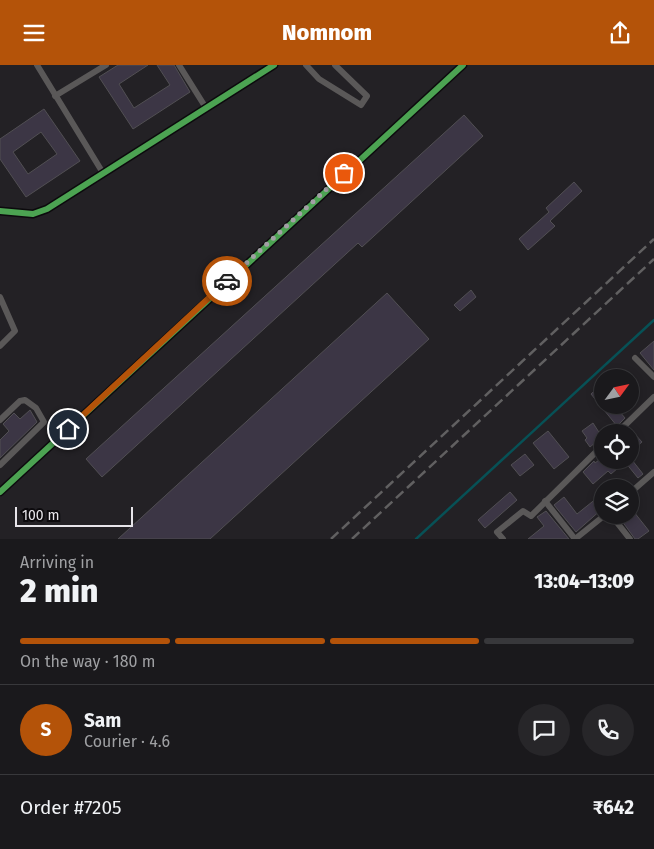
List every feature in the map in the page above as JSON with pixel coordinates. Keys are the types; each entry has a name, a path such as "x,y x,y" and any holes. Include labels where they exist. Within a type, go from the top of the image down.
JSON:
{"street":[{"path":"36,65 103,173"},
{"path":"55,96 106,65"},
{"path":"179,65 206,108"},
{"path":"0,211 33,214 46,209 274,65"},
{"path":"306,65 319,79 361,105 368,96 335,65"},
{"path":"0,492 463,65"},
{"path":"0,297 15,331 0,346"},
{"path":"635,358 654,377"},
{"path":"626,424 654,397"},
{"path":"0,420 20,401 25,401 36,408 44,422 0,465"},
{"path":"502,539 497,532 524,511 531,516 594,454"},
{"path":"639,485 654,472"},
{"path":"545,501 575,539 594,524"},
{"path":"618,524 630,539"}],"building":[{"path":"118,65 148,65 119,84 134,108 170,85 157,65 174,65 190,92 133,129 99,77"},
{"path":"44,109 80,161 26,197 0,159 0,139","holes":["41,132 57,154 28,174 13,152"]},
{"path":"464,115 483,136 362,247 358,243 102,477 86,459"},
{"path":"574,182 582,191 550,221 555,226 528,250 519,239 549,212 546,208"},
{"path":"471,290 476,297 460,311 454,305"},
{"path":"387,293 429,339 210,539 118,539"},
{"path":"654,341 654,370 640,353"},
{"path":"30,410 37,422 0,458 0,440 9,431 3,424 14,413 20,419"},
{"path":"607,414 622,414 625,418 619,424 615,424"},
{"path":"593,423 594,425 594,444 590,447 585,440 587,438 582,431"},
{"path":"548,431 569,457 554,469 533,443"},
{"path":"525,454 534,465 520,476 511,465"},
{"path":"594,461 594,469 617,469 611,474 608,471 599,479 594,479 593,484 583,472"},
{"path":"631,469 639,469 643,474 638,478"},
{"path":"510,492 517,500 485,528 478,520"},
{"path":"564,497 577,514 594,500 594,516 576,532 554,505"},
{"path":"546,511 569,539 528,539 544,526 537,517"},
{"path":"639,518 649,531 635,539 624,524 639,524"}],"waterway":[{"path":"416,539 654,320"}],"railway":[{"path":"331,539 654,239"},
{"path":"352,539 654,259"}],"cycle path":[{"path":"0,211 33,214 47,209 274,65"},
{"path":"0,492 463,65"}],"way so far":[{"path":"227,281 344,173"}],"route":[{"path":"68,429 227,281"}]}
